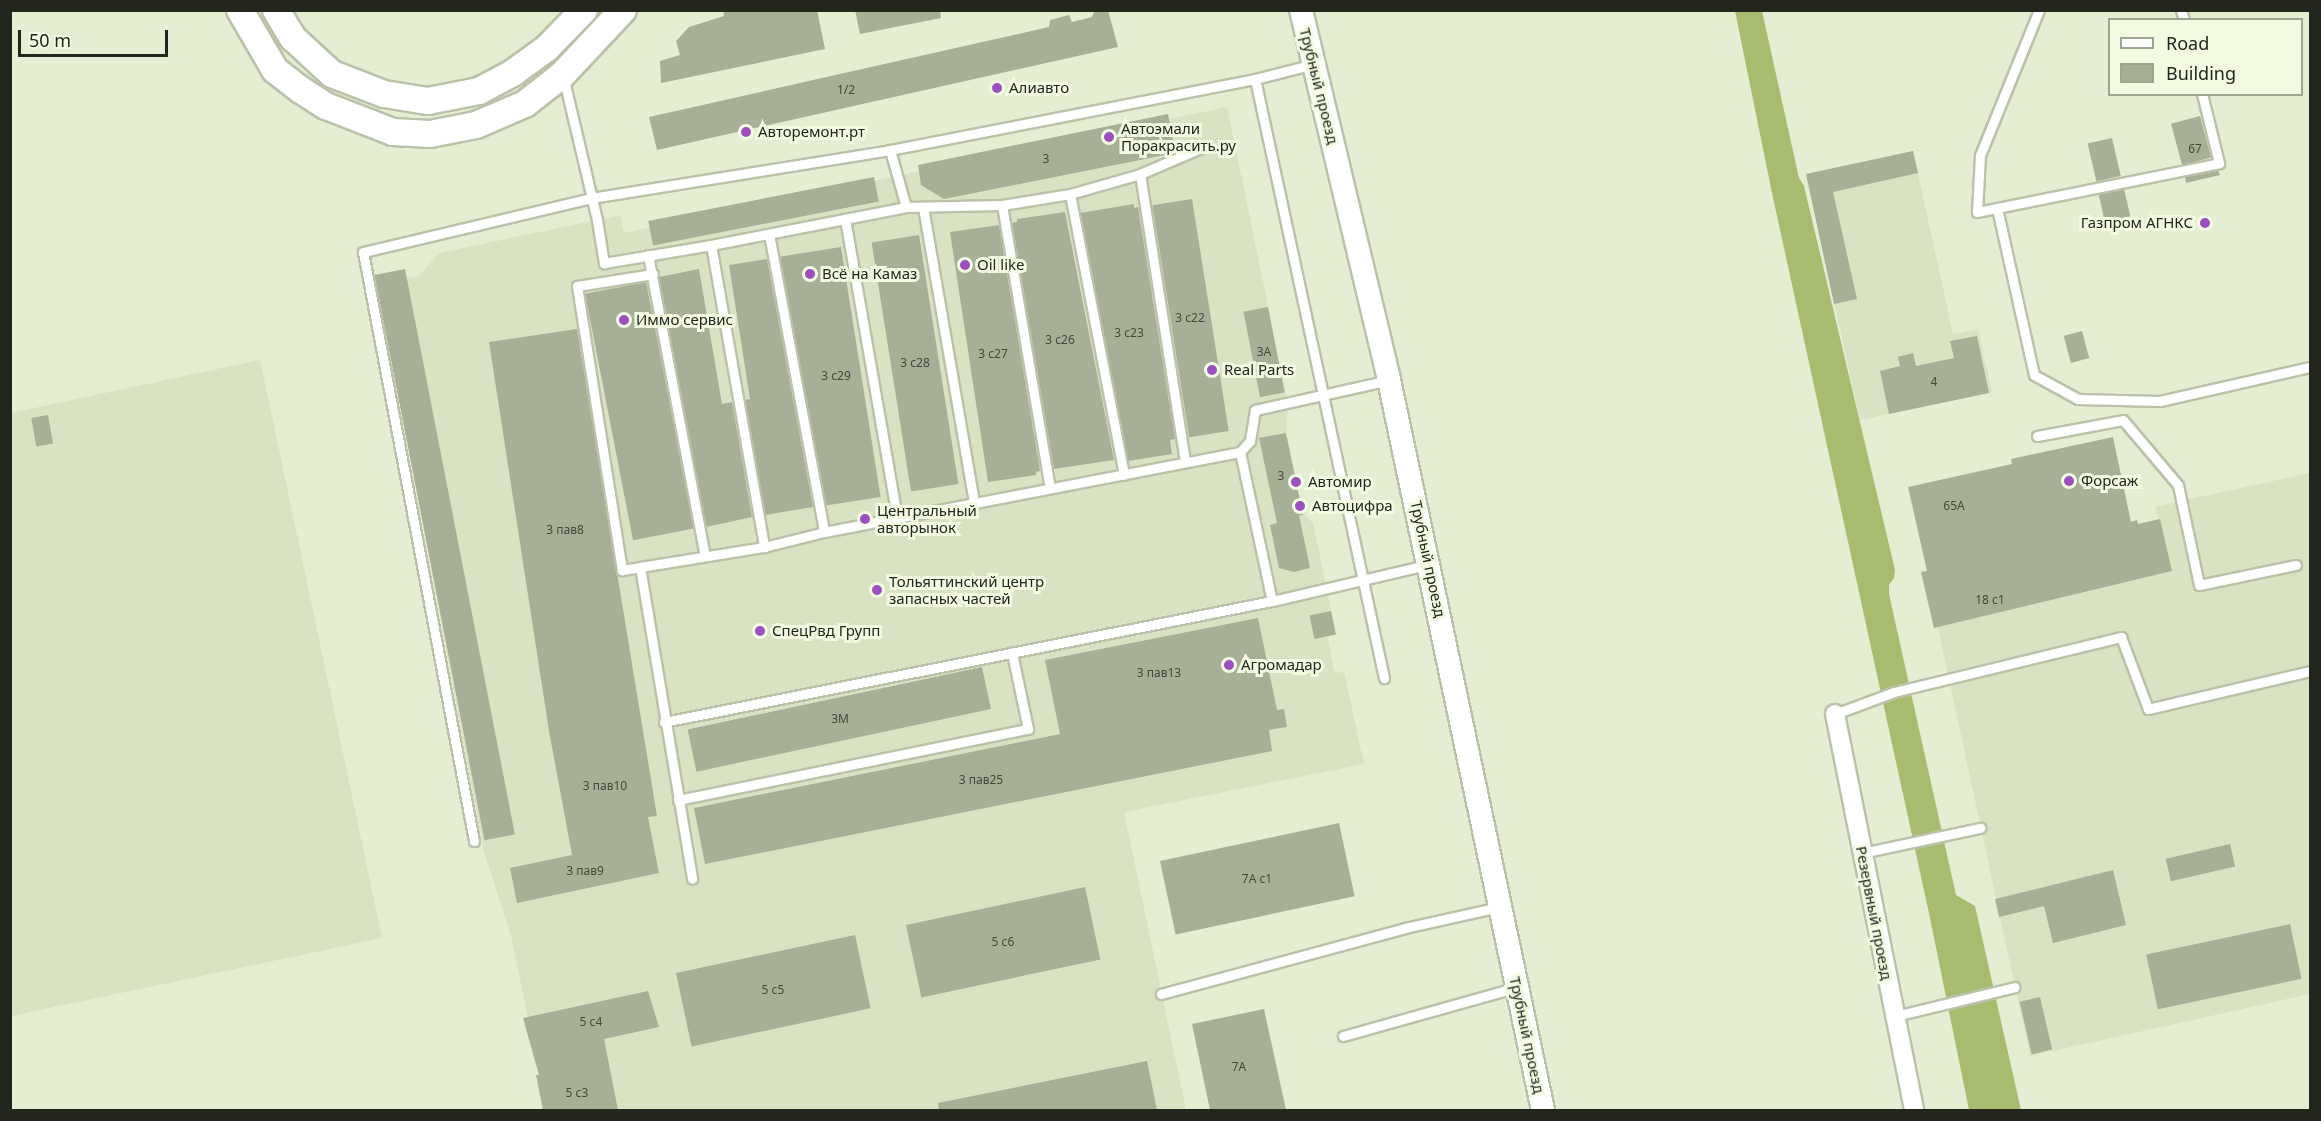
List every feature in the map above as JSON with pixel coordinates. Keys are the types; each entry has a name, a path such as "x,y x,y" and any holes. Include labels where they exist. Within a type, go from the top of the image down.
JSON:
{"main road":[{"path":"240,10 275,70 301,90 326,106 393,132 430,134 476,125 525,104 562,75 623,10"},
{"path":"276,10 293,38 332,74 384,94 428,101 479,91 514,72 548,48 584,10"}],"street":[{"name":"Трубный проезд","path":"1301,10 1389,380 1543,1110"},
{"name":"Резервный проезд","path":"1835,714 1914,1110"}],"lane":[{"path":"2039,10 1980,155 1977,212 2219,163 2202,96"},
{"path":"474,841 363,252 591,198 890,150 1255,79 1314,64"},
{"path":"562,75 604,263 711,245 906,207 1002,205 1070,194 1140,174 1203,147"},
{"path":"1255,79 1384,678"},
{"path":"890,150 906,207"},
{"path":"1140,174 1185,462"},
{"path":"1070,194 1124,474"},
{"path":"1002,205 1050,488"},
{"path":"923,207 974,503"},
{"path":"1997,208 2034,375 2078,399 2160,401 2310,367"},
{"path":"845,219 897,518"},
{"path":"770,234 824,532"},
{"path":"711,245 764,547"},
{"path":"648,255 705,556"},
{"path":"653,274 577,286 622,570 764,547 824,532 1240,452 1250,441 1255,410 1389,380"},
{"path":"2037,436 2123,420 2178,485 2199,585 2296,565"},
{"path":"1240,452 1272,601"},
{"path":"664,722 1272,601 1429,565"},
{"path":"640,567 664,722 692,879"},
{"path":"1835,714 1894,692 2121,637 2148,709 2310,671"},
{"path":"678,800 1028,729 1012,653"},
{"path":"1862,853 1980,828"},
{"path":"1161,993 1405,928 1500,906"},
{"path":"1343,1036 1517,987"},
{"path":"1894,1017 2015,987"}],"shaded area":[{"name":"Центральный авторынок","path":"1227,107 1288,403 1286,433 1303,514 1313,523 1336,634 1327,636 1335,673 1344,672 1364,764 1124,812 1186,1110 547,1110 511,935 484,852 378,284 419,276 439,253 620,215 624,233"},
{"path":"1913,151 1953,334 1978,329 1992,392 1860,420 1806,174"},
{"path":"260,360 382,938 11,1016 11,413"},
{"path":"2310,473 2310,994 2030,1056 1938,628 1934,628 1921,572 2137,520 2138,524 2159,519 2155,507"}],"green space":[{"path":"1735,11 1762,11 1799,178 1804,186 1895,570 1894,578 1889,585 1889,594 1956,895 1975,906 2021,1110 1969,1110 1930,918 1772,193"}],"building":[{"path":"723,10 817,10 825,49 661,83 660,61 680,55 676,41 689,27 724,16"},
{"path":"855,10 940,10 941,18 860,34"},
{"path":"1095,10 1108,10 1118,47 657,150 649,117 1049,27 1050,20 1069,15 1072,22 1092,17"},
{"path":"1168,114 1175,152 1170,154 944,199 921,185 918,165"},
{"path":"2200,116 2211,158 2182,165 2171,124"},
{"path":"2112,138 2121,176 2096,182 2088,144"},
{"path":"1913,151 1918,173 1833,192 1857,299 1834,304 1806,174"},
{"path":"2218,170 2220,175 2186,183 2185,177"},
{"path":"874,177 879,202 653,245 648,221"},
{"path":"2124,189 2130,216 2105,222 2099,195"},
{"path":"1192,199 1229,431 1189,437 1152,205"},
{"path":"1134,204 1134,208 1138,207 1175,439 1170,440 1172,454 1128,461 1080,213"},
{"path":"1065,212 1114,460 1054,469 1012,223 1017,222 1017,219"},
{"path":"999,225 1040,471 1036,472 1036,475 988,482 950,232"},
{"path":"919,235 958,484 911,491 872,243"},
{"path":"841,247 881,497 819,507 780,257"},
{"path":"767,259 813,507 765,515 745,400 750,399 729,265"},
{"path":"405,269 515,834 484,840 375,275"},
{"path":"699,269 722,404 732,402 752,517 706,527 659,277"},
{"path":"646,282 694,528 633,540 585,294"},
{"path":"1268,307 1285,392 1260,397 1243,312"},
{"path":"577,329 657,816 648,817 659,873 517,903 510,868 572,855 549,731 489,342"},
{"path":"2082,331 2089,358 2071,363 2064,336"},
{"path":"1977,336 1989,393 1889,414 1880,371 1900,366 1898,357 1913,353 1916,366 1954,358 1950,341"},
{"path":"48,415 53,444 36,447 31,418"},
{"path":"1286,433 1303,515 1299,515 1310,568 1294,572 1279,568 1270,525 1277,523 1259,438"},
{"path":"2113,437 2131,522 2137,520 2138,524 2160,519 2172,571 1934,628 1921,572 1927,571 1908,487 2012,464 2011,459"},
{"path":"1331,611 1336,634 1314,639 1309,616"},
{"path":"1258,618 1277,710 1284,709 1287,727 1269,730 1272,751 705,864 694,808 1060,734 1045,660"},
{"path":"982,667 991,709 697,772 688,730"},
{"path":"1339,823 1355,896 1176,934 1160,861"},
{"path":"2230,844 2235,866 2171,881 2166,859"},
{"path":"2113,870 2126,925 2053,943 2044,906 1999,917 1995,899"},
{"path":"1085,887 1100,959 921,997 906,925"},
{"path":"2290,924 2302,979 2158,1009 2146,955"},
{"path":"855,935 871,1008 692,1046 676,973"},
{"path":"648,991 659,1027 604,1039 618,1110 543,1110 536,1075 539,1075 523,1018"},
{"path":"2040,997 2052,1050 2032,1054 2020,1002"},
{"path":"1264,1009 1286,1110 1210,1110 1192,1024"},
{"path":"1147,1061 1157,1110 939,1110 938,1103"}],"place":[{"name":"Алиавто","path":"997,88"},
{"name":"Авторемонт.рт","path":"746,132"},
{"name":"Автоэмали Поракрасить.ру","path":"1109,137"},
{"name":"Газпром АГНКС","path":"2205,223"},
{"name":"Oil like","path":"965,265"},
{"name":"Всё на Камаз","path":"810,274"},
{"name":"Иммо сервис","path":"624,320"},
{"name":"Real Parts","path":"1212,370"},
{"name":"Форсаж","path":"2069,481"},
{"name":"Автомир","path":"1296,482"},
{"name":"Автоцифра","path":"1300,506"},
{"name":"Центральный авторынок","path":"865,519"},
{"name":"Тольяттинский центр запасных частей","path":"877,590"},
{"name":"СпецРвд Групп","path":"760,631"},
{"name":"Агромадар","path":"1229,665"}]}
